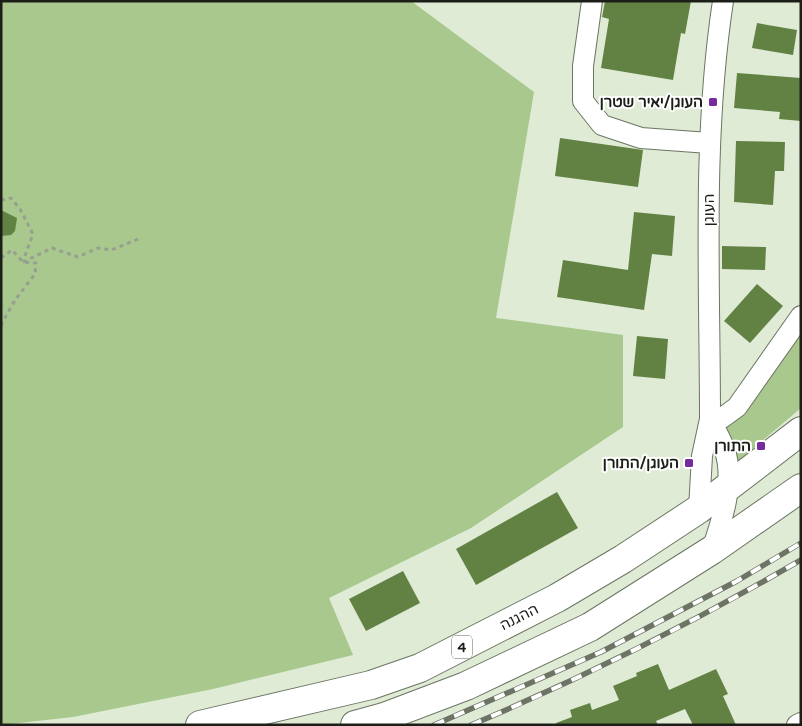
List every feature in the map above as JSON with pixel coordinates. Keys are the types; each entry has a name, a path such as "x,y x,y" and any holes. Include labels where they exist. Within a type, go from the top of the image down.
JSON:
{"highway":[{"name":"ההגנה","path":"200,725 371,685 420,668 557,598 623,559 699,509 801,431"},
{"path":"355,725 384,717 466,686 590,627 712,550 801,488"}],"street":[{"path":"592,1 583,66 583,101 602,125 641,138 709,143"},
{"name":"העוגן","path":"699,509 702,456 710,420 709,143 716,49 723,1"},
{"path":"710,420 722,418 737,407 801,316"},
{"name":"העוגן","path":"710,420 726,452 728,467 722,518 712,550"},
{"path":"797,725 801,723"}],"path":[{"path":"1,200 11,198 20,209 33,234 23,262"},
{"path":"23,262 52,248 78,258 98,248 111,250 141,238"},
{"path":"1,258 12,250 23,262 36,263 35,274 15,300 1,325"}],"green space":[{"path":"1,1 411,1 534,92 496,318 623,335 623,427 471,528 329,598 353,655 213,689 73,717 1,725"},
{"path":"801,328 801,408 735,464 717,423"}],"building":[{"path":"605,1 691,1 685,34 681,33 673,80 601,68 609,19 602,17"},
{"path":"757,23 797,30 793,55 752,48"},
{"path":"737,73 801,78 801,121 779,119 780,112 734,108"},
{"path":"560,138 643,150 638,187 555,176"},
{"path":"736,141 785,142 784,171 775,171 773,205 734,202"},
{"path":"1,210 17,218 15,231 11,235 1,236"},
{"path":"634,212 675,216 672,256 652,254 644,310 557,297 563,260 628,270"},
{"path":"722,246 766,247 765,270 722,269"},
{"path":"757,284 783,306 750,343 724,321"},
{"path":"637,336 668,339 665,379 633,376"},
{"path":"557,492 578,528 476,585 456,549"},
{"path":"403,571 420,603 366,631 349,599"},
{"path":"658,664 669,690 716,669 728,694 723,696 736,725 693,725 685,709 656,721 658,725 557,725 556,723 572,717 570,710 590,703 592,710 619,700 613,686 637,676 636,673"}],"railway":[{"path":"434,725 601,652 737,581 801,543"},
{"path":"471,725 556,688 639,648 801,560"}],"place":[{"name":"העוגן/יאיר שטרן","path":"713,102"},
{"name":"התורן","path":"761,446"},
{"name":"העוגן/התורן","path":"689,463"}]}
